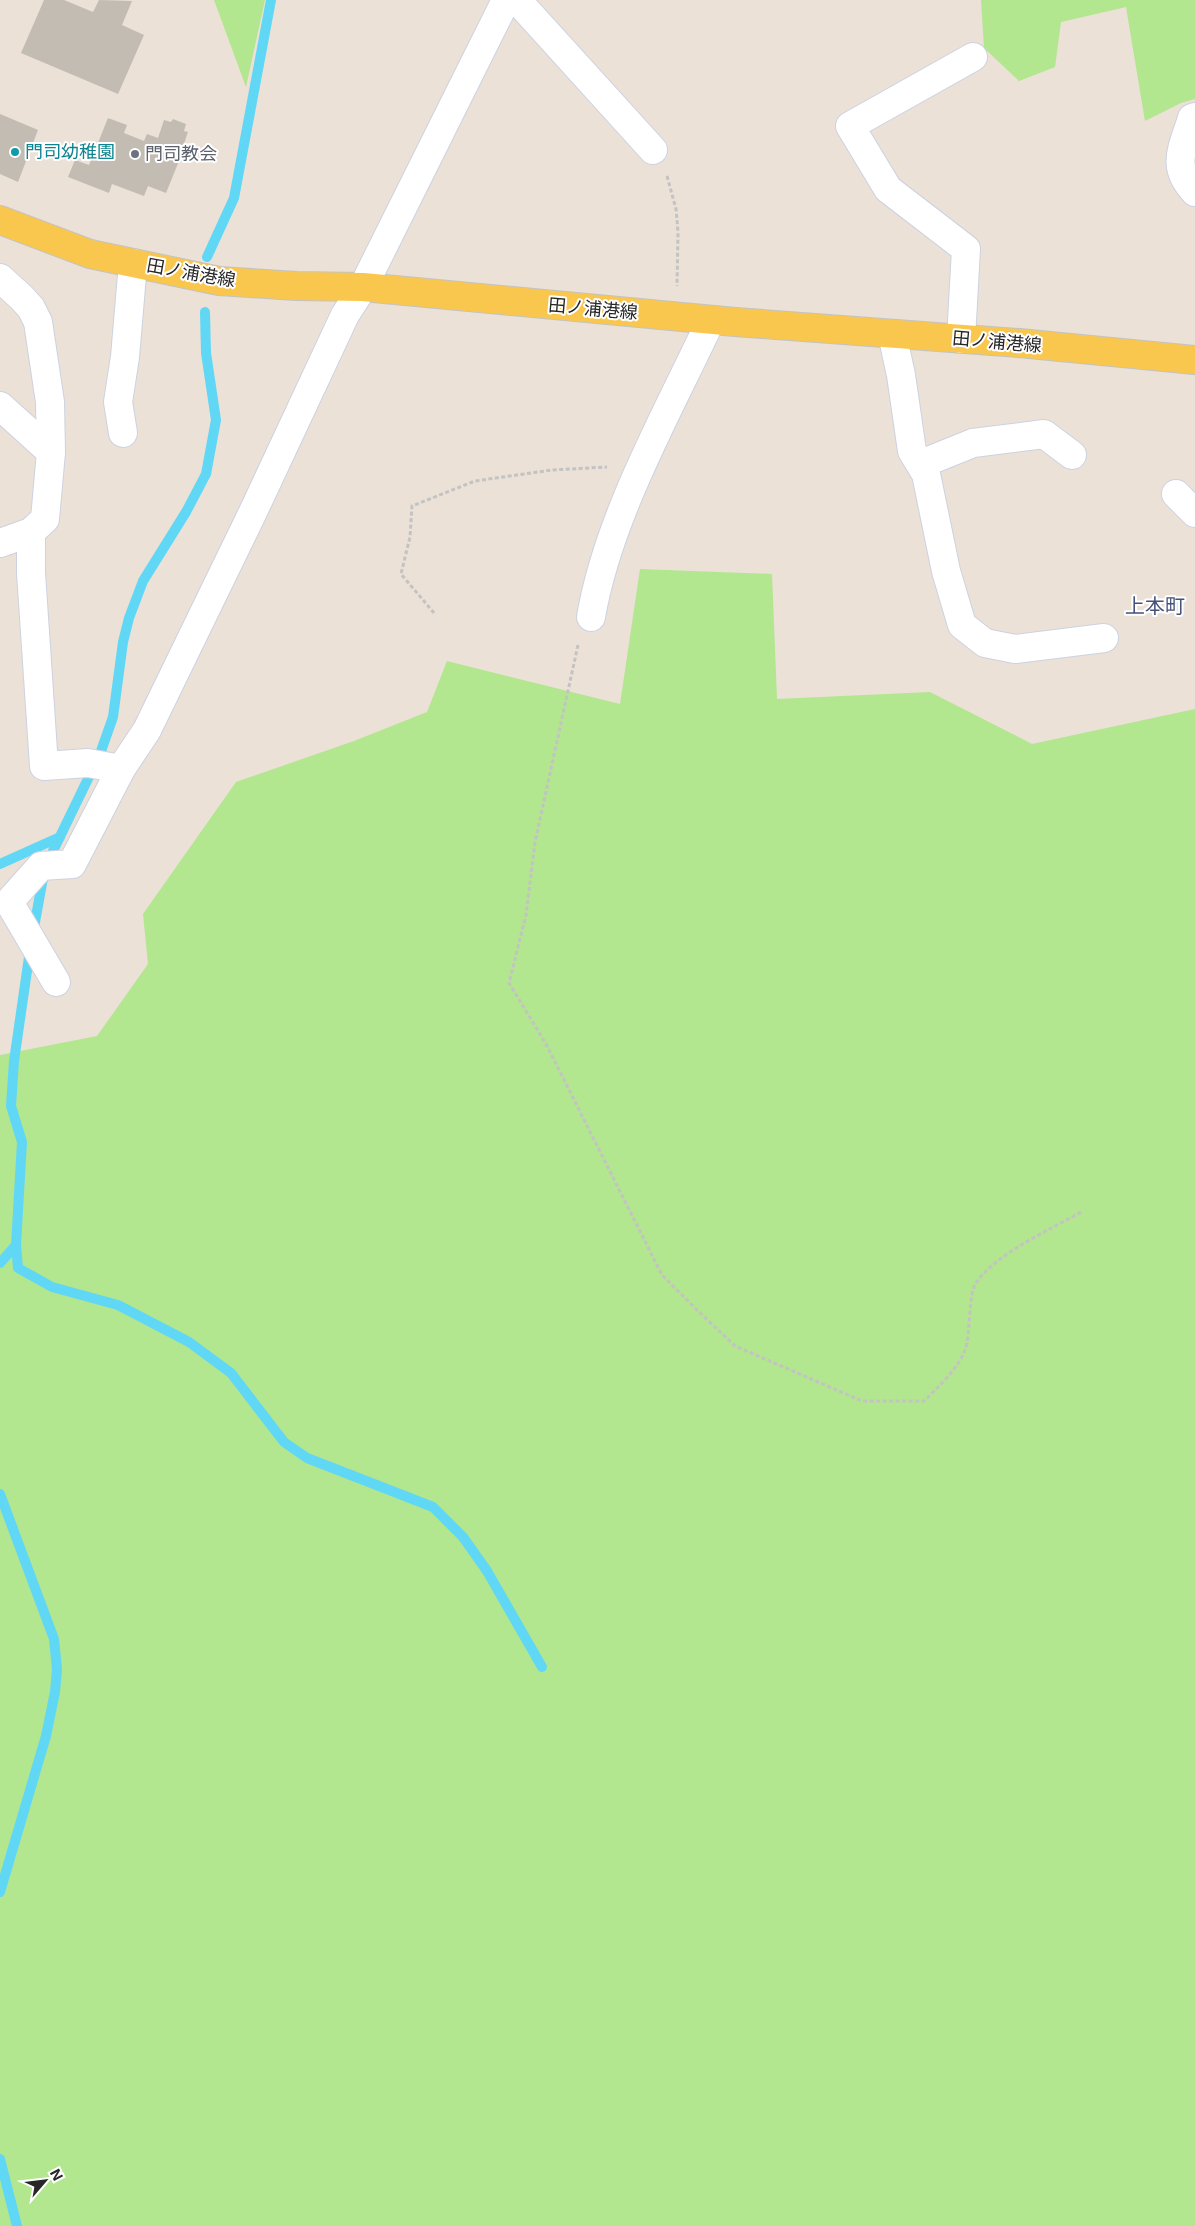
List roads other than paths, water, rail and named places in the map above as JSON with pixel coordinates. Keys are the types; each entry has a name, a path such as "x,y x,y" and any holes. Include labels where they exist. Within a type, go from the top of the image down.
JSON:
{"main road":[{"name":"田ノ浦港線","path":"0,220 90,254 219,281 296,286 363,287 675,317 961,339 1195,360"}],"street":[{"path":"56,982 9,902 48,866 72,864 104,766 147,730 252,514 345,315 363,287 506,0"},
{"path":"517,0 652,150"},
{"path":"961,339 966,249 888,189 850,126 973,57"},
{"path":"1195,116 1192,118 1178,164 1187,184 1195,192"},
{"path":"123,432 118,402 125,357 133,263"},
{"path":"0,278 31,308 38,322 50,402 51,452 45,519 31,532 0,543"},
{"path":"591,617 597,584 613,537 643,466 711,320"},
{"path":"892,334 901,375 912,451 926,474 946,571 962,625 985,643 1016,649 1104,638"},
{"path":"0,406 51,452"},
{"path":"921,464 973,443 1044,434 1072,455"},
{"path":"31,532 31,573 44,766 104,766"}],"waterway":[{"path":"207,257 234,198 271,0"},
{"path":"33,933 43,878 53,851 100,754 113,717 123,642 129,618 143,581 186,512 206,474 216,420 206,353 205,312"},
{"path":"0,864 60,837"},
{"path":"30,950 14,1061 11,1106 22,1142 16,1245 18,1268 52,1287 118,1305 189,1342 231,1373 284,1442 307,1458 433,1507 463,1537 487,1571 542,1667"},
{"path":"0,1263 16,1245"},
{"path":"0,1494 54,1639 57,1669 55,1692 46,1736 0,1892"},
{"path":"0,2159 17,2226"}],"place":[{"name":"門司幼稚園","path":"15,152"},
{"name":"門司教会","path":"135,154"}],"district":[{"name":"上本町","path":"1155,606"}]}
